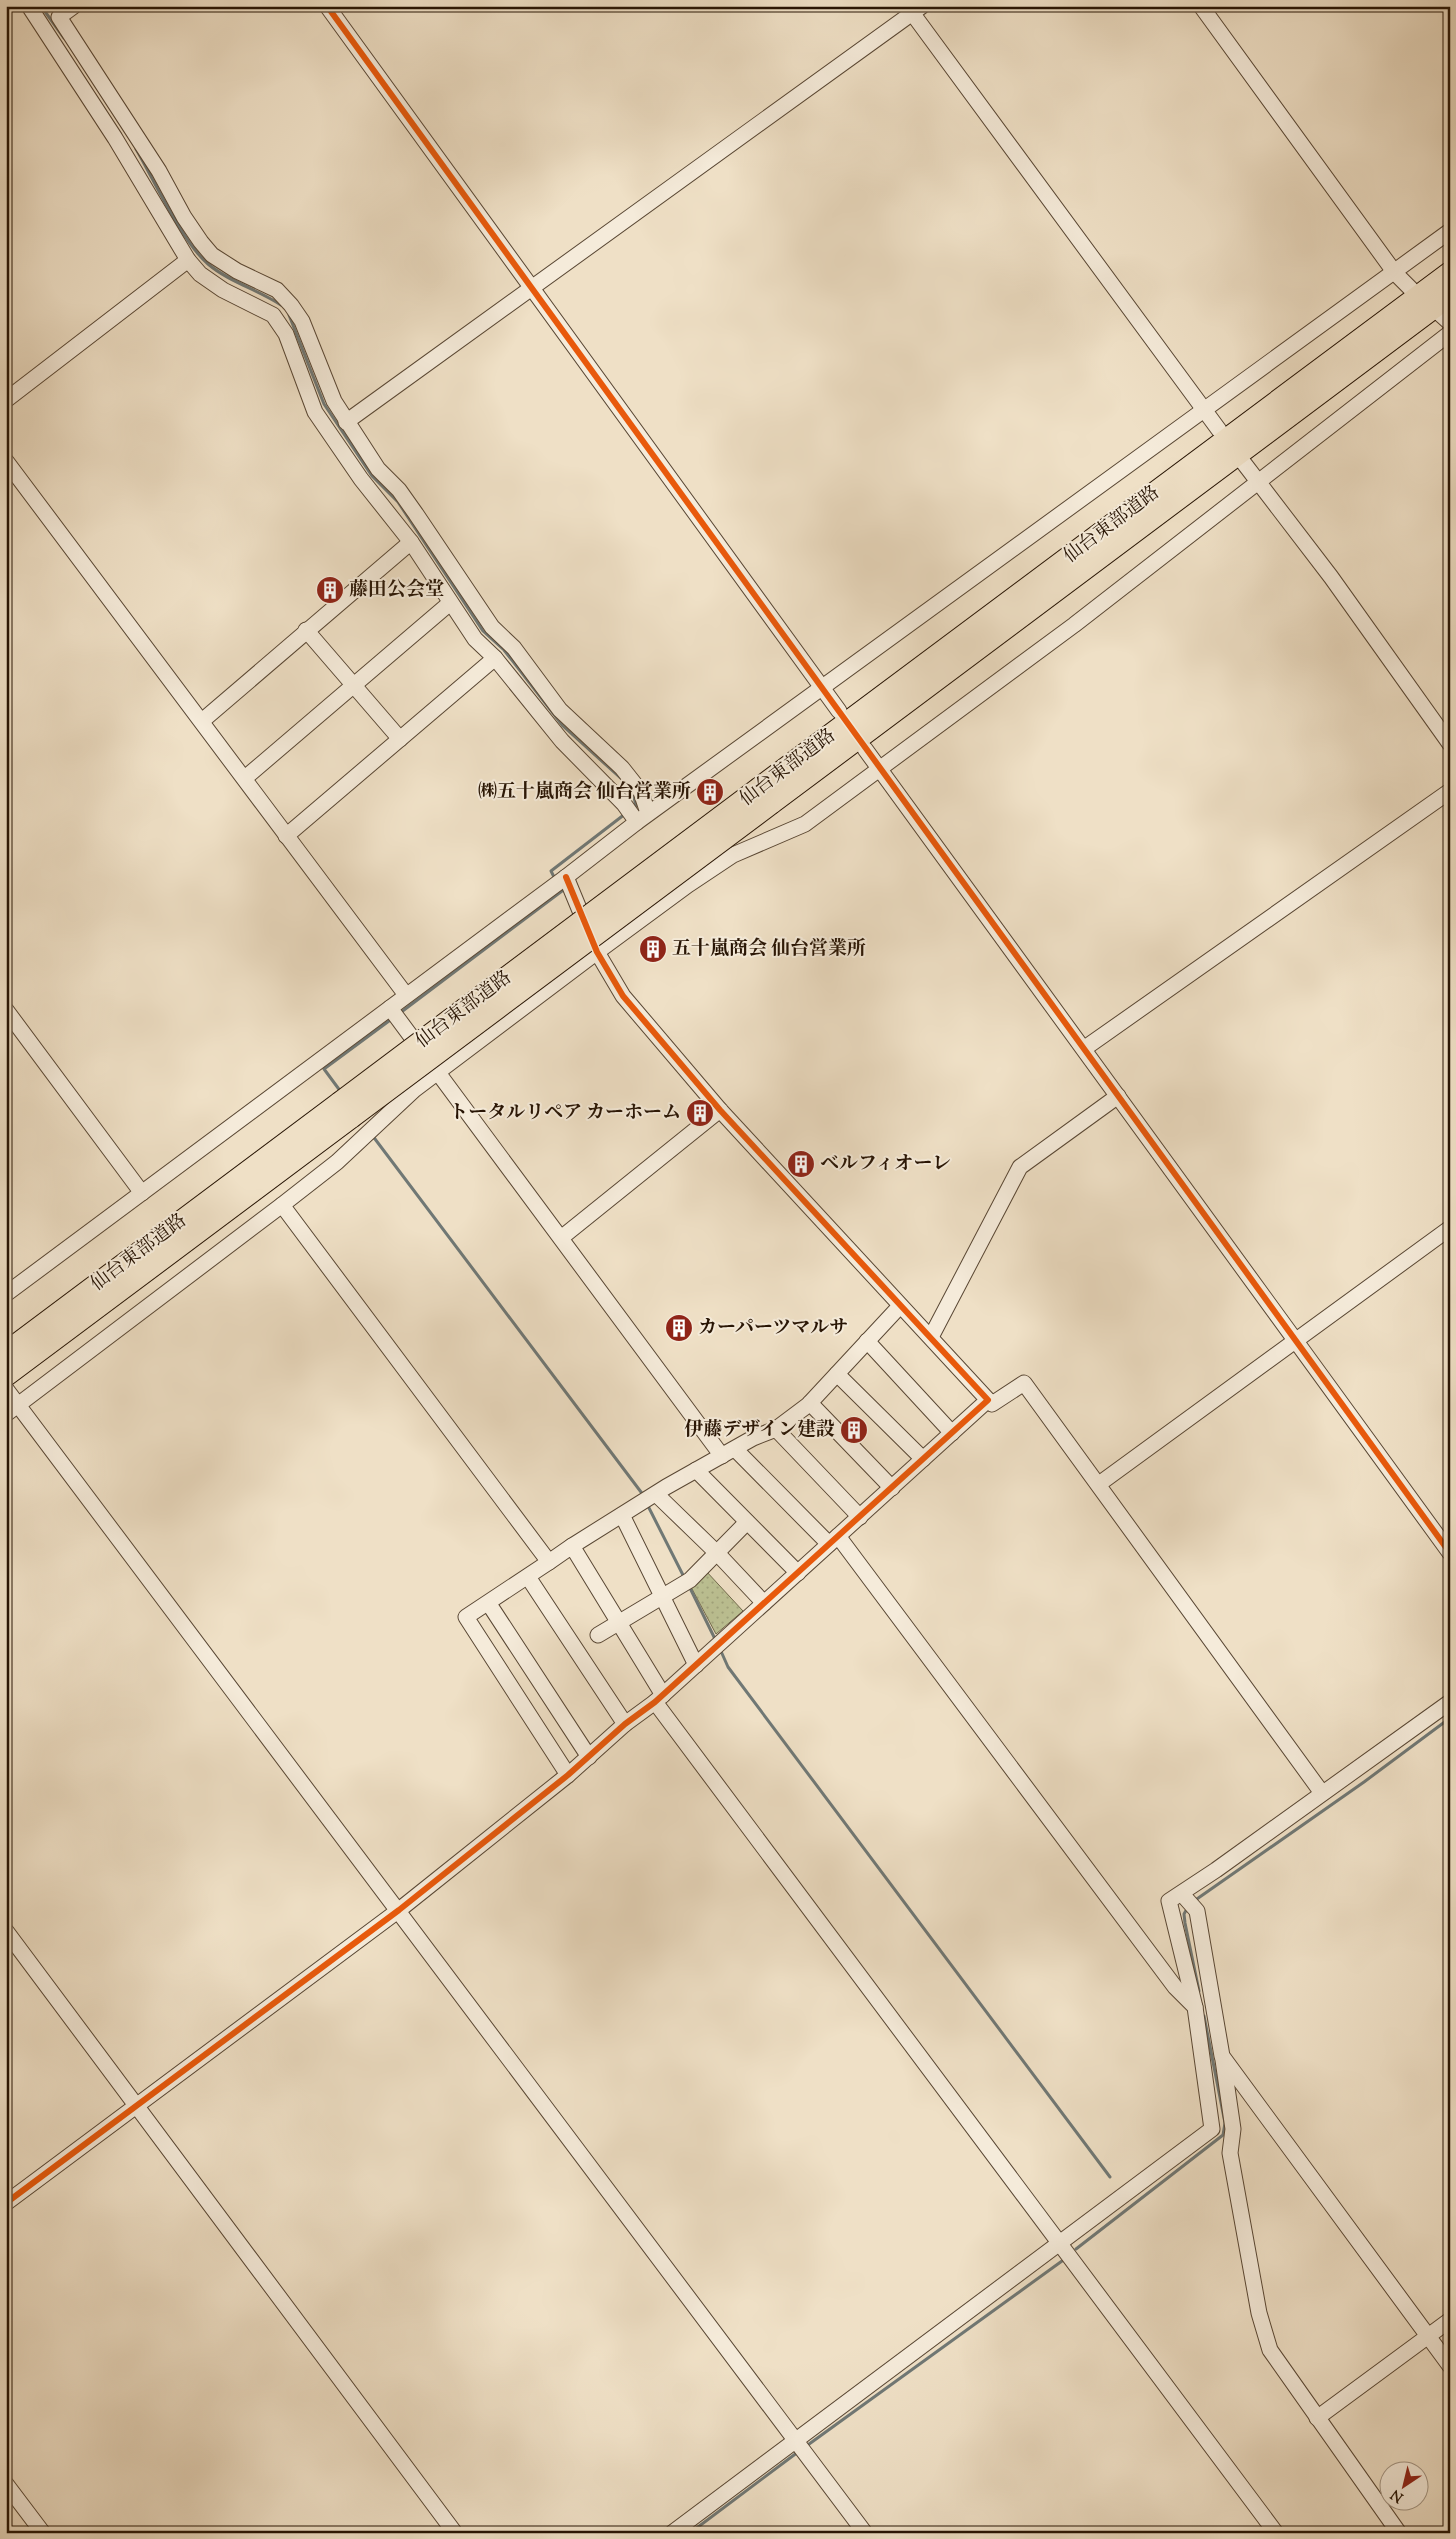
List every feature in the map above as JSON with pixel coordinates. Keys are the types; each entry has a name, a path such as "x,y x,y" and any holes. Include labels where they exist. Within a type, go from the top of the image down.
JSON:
{"highway":[{"name":"仙台東部道路","path":"6,1374 346,1110 765,796 1450,273"},
{"name":"仙台東部道路","path":"765,796 1446,311"},
{"name":"仙台東部道路","path":"6,1353 346,1110"}],"street":[{"path":"29,6 115,138 188,260 200,274 223,290 273,315 286,334 315,412 361,479 411,542 475,639 495,658 562,741 640,818"},
{"path":"74,6 59,18 159,171 184,217 212,255 238,271 277,290 291,304 302,321 334,401 346,422 378,469 399,490 492,627 514,648 560,710 622,768 641,792 640,818"},
{"path":"327,6 839,711"},
{"path":"1201,6 1395,273 1411,289"},
{"path":"346,422 914,9 1219,430"},
{"path":"6,1294 142,1193 394,1014 406,995 566,877 640,818 823,688 1395,273 1450,231"},
{"path":"6,400 188,260"},
{"path":"12,1409 338,1162 414,1090 597,952 688,885 734,855 805,824 1074,625 1450,333"},
{"path":"6,462 406,995"},
{"path":"1243,462 1331,577 1450,744"},
{"path":"202,721 411,542"},
{"path":"245,778 450,603"},
{"path":"306,630 400,740"},
{"path":"286,836 495,658"},
{"path":"865,749 879,770 891,782 1450,1552"},
{"path":"1084,1048 1450,791"},
{"path":"566,877 597,952 623,996 720,1110 992,1404 1024,1383 1322,1792"},
{"path":"6,1010 142,1193"},
{"path":"394,1014 561,1238 728,1452 833,1540 1175,1987 1195,2006"},
{"path":"931,1337 1020,1167 1118,1096"},
{"path":"561,1238 720,1110"},
{"path":"282,1205 550,1562"},
{"path":"1099,1484 1450,1228"},
{"path":"568,1775 466,1617 489,1604 572,1546 648,1499 752,1438 776,1429 810,1403 900,1306"},
{"path":"868,1341 952,1432"},
{"path":"837,1374 923,1459"},
{"path":"6,1389 12,1409 399,1910 865,2533"},
{"path":"6,2203 399,1910 568,1775 625,1724 659,1699 988,1400"},
{"path":"810,1403 892,1488"},
{"path":"776,1429 860,1516"},
{"path":"696,1470 798,1573"},
{"path":"648,1499 717,1553 764,1603"},
{"path":"622,1515 696,1665"},
{"path":"598,1635 620,1624 685,1583 747,1522"},
{"path":"572,1546 620,1624 659,1699 1276,2533"},
{"path":"528,1577 625,1724"},
{"path":"489,1604 589,1757"},
{"path":"672,2533 800,2446 1060,2243 1212,2129 1195,2006 1169,1901 1187,1901 1322,1792 1450,1702"},
{"path":"1187,1901 1222,2056 1233,2129 1230,2153 1259,2313 1270,2350 1399,2533"},
{"path":"6,1931 455,2533"},
{"path":"1222,2056 1450,2366"},
{"path":"1317,2418 1450,2320"},
{"path":"6,2484 43,2533"}],"green space":[{"path":"706,1571 743,1611 716,1634 691,1587"}],"waterway":[{"path":"41,6 64,38"},
{"path":"136,149 179,227 198,254 225,276 281,305"},
{"path":"289,315 324,404 372,476 398,502 483,631 504,650 563,726 625,782"},
{"path":"632,809 636,806 633,793"},
{"path":"554,877 551,871 625,814"},
{"path":"400,1013 562,891"},
{"path":"341,1092 324,1069 393,1018"},
{"path":"372,1135 644,1496"},
{"path":"647,1504 685,1579"},
{"path":"689,1586 716,1641"},
{"path":"720,1649 728,1667 1110,2177"},
{"path":"1194,1901 1364,1782 1450,1718"},
{"path":"1188,1907 1184,1914 1185,1923 1199,1991"},
{"path":"1076,2249 1223,2135 1225,2123 1204,2016"},
{"path":"805,2447 1062,2261"},
{"path":"690,2533 798,2452"}],"cycle path":[{"path":"327,6 1450,1553"},
{"path":"6,2203 399,1910 568,1775 625,1724 655,1702 988,1400 720,1110 623,996 597,952 566,877"}],"place":[{"name":"藤田公会堂","path":"330,590"},
{"name":"㈱五十嵐商会 仙台営業所","path":"710,792"},
{"name":"五十嵐商会 仙台営業所","path":"653,949"},
{"name":"トータルリペア カーホーム","path":"700,1113"},
{"name":"ベルフィオーレ","path":"801,1164"},
{"name":"カーパーツマルサ","path":"679,1328"},
{"name":"伊藤デザイン建設","path":"854,1430"}]}
